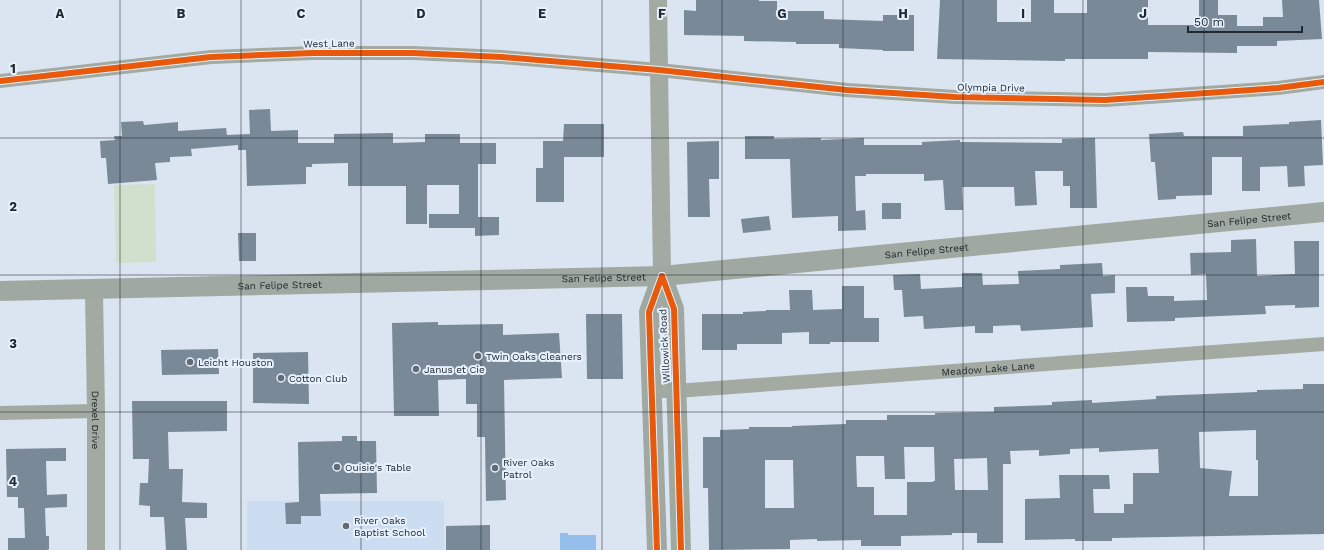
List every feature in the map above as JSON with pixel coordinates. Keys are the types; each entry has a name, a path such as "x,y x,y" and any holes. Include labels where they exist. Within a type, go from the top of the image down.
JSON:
{"main road":[{"name":"San Felipe Street","path":"0,292 662,276 1324,212"},
{"name":"Willowick Road","path":"662,276 674,309 681,550"},
{"name":"Willowick Road","path":"657,550 649,312 662,276"}],"street":[{"name":"Willowick Road","path":"658,0 662,276"},
{"name":"West Lane","path":"0,81 211,57 314,53 413,53 502,57 659,70"},
{"name":"Olympia Drive","path":"659,70 847,90 955,97 1105,100 1278,88 1324,82"},
{"name":"Drexel Drive","path":"94,290 96,550"},
{"name":"Meadow Lake Lane","path":"652,391 1324,344"},
{"path":"0,412 96,411"}],"shaded area":[{"name":"River Oaks Baptist School","path":"247,501 444,501 444,550 247,550"}],"green space":[{"path":"155,184 156,262 116,263 114,185"}],"water":[{"path":"560,533 568,533 568,535 596,535 596,550 560,550"}],"building":[{"path":"696,0 777,1 777,11 824,11 824,19 883,21 883,15 914,15 914,51 883,51 839,48 839,44 796,44 796,42 744,41 744,36 684,35 684,10 696,11"},
{"path":"940,0 997,0 997,22 1031,22 1031,0 1054,0 1054,13 1087,13 1087,0 1148,0 1148,25 1199,25 1199,0 1218,0 1218,15 1237,15 1237,26 1263,26 1263,17 1283,17 1282,0 1319,0 1322,39 1277,41 1277,46 1237,46 1237,53 1148,52 1148,59 1065,59 1065,61 937,59"},
{"path":"270,109 271,131 298,130 298,143 334,143 334,134 393,133 393,143 425,142 425,134 460,134 460,143 496,143 496,164 478,164 478,217 499,217 499,235 475,236 475,228 429,228 429,214 459,214 459,185 427,185 427,224 406,224 406,186 348,186 348,163 312,164 312,167 306,167 306,184 247,186 246,150 238,150 238,145 191,149 192,156 170,157 170,162 155,163 157,180 108,184 106,158 101,158 100,141 115,140 114,136 122,136 121,122 143,121 144,125 178,122 178,131 226,128 227,135 250,134 249,110"},
{"path":"1321,120 1323,165 1304,166 1305,186 1288,187 1287,166 1260,167 1260,191 1242,191 1242,157 1212,157 1212,195 1176,196 1176,199 1158,200 1155,162 1151,162 1149,134 1183,132 1184,136 1243,136 1243,126 1289,124 1289,122"},
{"path":"564,124 604,124 604,157 564,157 564,202 536,202 536,168 543,168 543,141 563,141"},
{"path":"745,136 774,136 774,139 821,138 821,140 864,138 864,145 922,145 922,142 960,140 960,142 1062,143 1062,139 1095,138 1097,208 1070,208 1070,186 1063,186 1063,171 1035,171 1037,205 1015,206 1014,187 962,187 963,210 945,210 943,180 924,181 924,174 866,174 866,176 855,176 856,211 865,210 866,230 838,231 838,216 792,218 790,159 745,159"},
{"path":"719,141 719,179 709,179 710,217 688,217 687,142"},
{"path":"882,203 901,203 901,219 882,219"},
{"path":"769,216 771,230 743,233 741,219"},
{"path":"238,233 256,233 256,261 239,261"},
{"path":"1256,239 1257,276 1295,274 1294,241 1319,241 1319,307 1295,308 1295,305 1265,306 1266,314 1175,318 1175,321 1127,322 1126,287 1147,287 1148,296 1174,296 1174,301 1207,300 1206,274 1191,275 1190,253 1231,252 1231,240"},
{"path":"1102,263 1103,276 1115,275 1115,293 1091,294 1093,327 1021,331 1020,325 993,326 993,333 975,333 975,326 924,329 923,316 904,317 902,290 894,290 893,275 920,274 921,289 962,287 962,273 982,273 983,285 1019,284 1018,271 1060,269 1060,265"},
{"path":"842,286 864,286 864,318 879,318 879,342 830,342 830,344 809,344 809,332 782,333 782,344 737,344 737,350 702,350 702,314 743,314 743,312 766,310 790,310 789,290 812,290 813,310 842,309"},
{"path":"586,314 622,314 623,379 587,379"},
{"path":"438,322 438,325 503,324 503,335 559,333 562,378 504,380 506,500 486,501 485,437 477,437 477,404 466,404 466,379 438,380 439,416 394,416 392,323"},
{"path":"218,349 219,374 162,375 161,350"},
{"name":"Cotton Club","path":"308,352 309,404 253,403 253,353"},
{"path":"1303,384 1324,384 1324,534 1112,538 1112,541 1075,541 1075,539 1025,540 1025,499 1060,498 1059,475 1109,475 1110,489 1093,489 1094,513 1124,513 1124,504 1133,504 1133,473 1159,473 1158,449 1099,452 1099,448 1070,449 1070,454 1039,456 1039,450 1010,451 1011,464 1003,464 1003,543 977,543 977,533 952,533 952,535 901,536 901,546 861,546 861,540 817,541 817,539 790,540 790,549 709,550 708,488 703,488 703,437 720,437 720,430 749,429 749,427 792,427 846,424 846,420 887,420 887,415 935,415 935,413 994,412 994,407 1052,405 1052,402 1092,400 1092,403 1156,399 1156,396 1303,389","holes":["1256,430 1258,496 1229,496 1232,471 1200,468 1199,432","904,447 934,447 935,481 907,482 907,515 874,515 874,487 857,487 856,456 884,456 885,479 905,479","987,458 988,490 955,490 954,459","765,460 793,460 794,508 765,508"]},
{"path":"132,401 227,401 227,431 168,432 169,469 183,469 182,502 207,503 207,518 185,518 187,550 166,550 164,517 150,517 150,506 139,505 140,483 148,483 149,459 133,459"},
{"name":"Ouisie's Table","path":"342,436 357,436 357,441 376,441 377,493 320,494 321,516 301,516 301,524 286,524 285,503 299,502 298,442 342,441"},
{"path":"66,448 66,461 46,461 47,495 67,494 67,507 45,508 46,536 49,536 49,549 8,550 8,538 25,538 24,508 18,508 18,497 7,497 6,449"},
{"path":"490,525 490,550 446,550 446,526"}],"cycle path":[{"path":"0,81 211,57 313,53 413,53 502,57 659,70 847,90 955,97 1105,100 1278,88 1324,82"},
{"path":"662,276 674,309 681,550"},
{"path":"657,550 649,312 662,276"}],"place":[{"name":"Twin Oaks Cleaners","path":"478,356"},
{"name":"Leicht Houston","path":"190,362"},
{"name":"Janus et Cie","path":"416,369"},
{"name":"Cotton Club","path":"281,378"},
{"name":"Ouisie's Table","path":"337,467"},
{"name":"River Oaks Patrol","path":"495,468"},
{"name":"River Oaks Baptist School","path":"346,526"}]}
